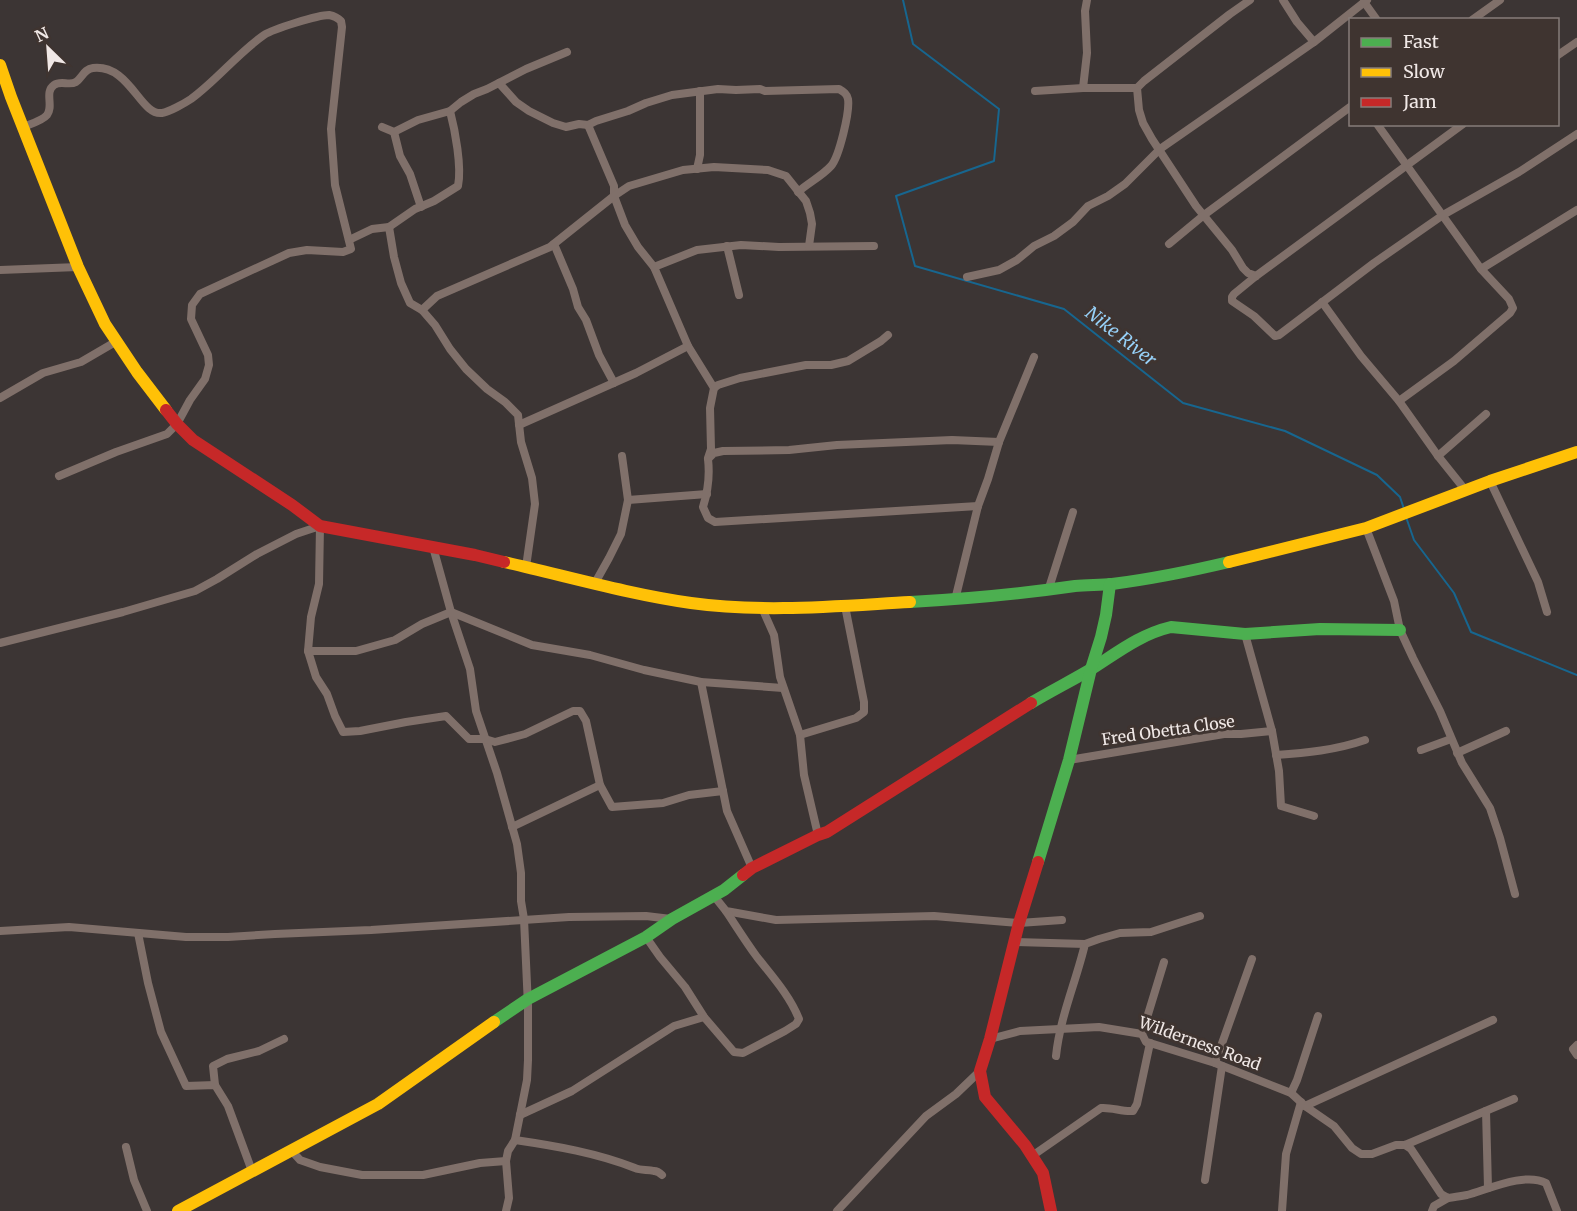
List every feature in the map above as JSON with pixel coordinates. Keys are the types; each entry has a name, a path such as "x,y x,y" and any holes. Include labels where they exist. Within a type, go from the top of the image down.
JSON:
{"street":[{"path":"1083,88 1088,53 1085,11 1087,0"},
{"path":"1035,91 1137,88 1250,0"},
{"path":"1283,0 1297,22 1314,42"},
{"path":"1475,18 1500,0"},
{"path":"968,277 999,270 1017,260 1034,246 1054,236 1073,222 1088,206 1108,196 1125,183 1160,149 1314,42 1366,1 1376,18"},
{"path":"23,127 46,116 49,112 49,91 52,86 58,83 73,84 87,69 109,70 122,77 142,102 154,112 163,113 189,100 265,34 310,18 331,15 341,21 331,129 336,185 351,249 348,251 307,250 290,253 200,294 192,305 191,319 208,355 209,365 205,379 177,424 167,434 59,476"},
{"path":"1559,54 1577,42"},
{"path":"382,128 394,132 418,120 450,111 474,94 567,52"},
{"path":"0,65 78,267 105,324 137,372 177,424 193,440 320,526 433,546 692,603 762,608 955,600 1110,584 1200,569 1366,528 1490,481 1577,452"},
{"path":"499,83 516,102 544,119 566,127 579,124 588,125 672,95 700,91 839,89 846,93 848,98 846,122 833,165 798,192"},
{"path":"1137,88 1143,123 1196,206 1232,250 1243,268 1256,276"},
{"path":"697,169 700,155 700,91"},
{"path":"1169,244 1204,215 1349,108"},
{"path":"349,240 372,229 389,227 415,209 448,194 458,186 459,162 450,111"},
{"path":"588,125 614,186 614,196 625,225 638,247 654,267 688,346 714,388 710,408 711,449 708,459 710,472 707,494 702,507 708,518 715,522 978,506"},
{"path":"1378,126 1481,269 1512,303 1512,310 1454,361 1400,401"},
{"path":"1460,126 1256,276 1234,294 1232,302 1254,316 1275,336 1279,335 1374,262 1443,215 1519,172 1577,134"},
{"path":"394,132 400,156 410,174 421,207"},
{"path":"422,310 437,296 554,244 629,186 683,170 714,167 768,170 786,176 806,201 810,213 812,224 809,246"},
{"path":"1481,269 1577,210"},
{"path":"389,227 401,283 410,303 422,310 466,369 518,415 521,442 532,478 535,504 526,567"},
{"path":"554,244 578,307 614,383"},
{"path":"654,267 697,250 727,246 874,246"},
{"path":"727,246 738,295"},
{"path":"0,270 78,267"},
{"path":"1322,302 1361,356 1400,401 1438,456 1466,491"},
{"path":"714,388 740,378 806,365 848,362 888,335"},
{"path":"0,398 43,374 81,362 117,341"},
{"path":"519,425 614,383 688,346"},
{"path":"955,600 978,506 999,442 1034,357"},
{"path":"1438,456 1486,414"},
{"path":"708,459 714,453 739,450 789,450 837,445 952,440 999,442"},
{"path":"595,583 621,534 628,500 622,456"},
{"path":"1490,481 1538,582 1547,612"},
{"path":"628,500 707,494"},
{"path":"1048,591 1073,512"},
{"path":"0,643 195,591 257,554 296,534 320,526"},
{"path":"320,526 319,584 311,617 308,651 316,676 327,694 343,732 446,716 470,739 495,742 525,734 573,711 580,711 586,721 600,785 612,807 663,803 689,795 723,791"},
{"path":"1366,528 1394,601 1400,630 1440,711 1462,763 1490,808 1515,894"},
{"path":"433,546 470,669 476,711 517,844 521,873 529,1033 527,1080 515,1140 508,1151 506,1161 509,1198 506,1211"},
{"path":"1051,1211 1042,1173 1025,1145 986,1097 981,1071 1019,922 1069,760 1101,637 1110,584"},
{"path":"800,735 856,718 864,712 845,606"},
{"path":"762,608 774,635 783,688 800,735 804,776 818,835"},
{"path":"308,651 356,651 395,640 422,624 451,612 532,645 591,655 644,670 702,682 783,688"},
{"path":"178,1211 378,1104 528,999 646,937 672,919 724,890 752,868 827,832 1053,689 1159,629 1171,627 1245,634 1320,629 1400,630"},
{"path":"1245,634 1272,731 1279,771 1281,806 1314,816"},
{"path":"702,682 727,811 752,868"},
{"name":"Fred Obetta Close","path":"1069,760 1224,734 1272,731"},
{"path":"1457,753 1506,731"},
{"path":"1421,750 1452,739"},
{"path":"1276,755 1316,752 1365,740"},
{"path":"512,827 600,785"},
{"path":"646,937 685,987 704,1017 734,1053 742,1053 796,1024 799,1019 796,1011 714,896"},
{"path":"726,911 776,920 934,916 1019,922 1062,920"},
{"path":"0,931 69,927 186,937 228,937 569,917 646,916 672,919"},
{"path":"1014,942 1085,944 1120,933 1151,932 1200,916"},
{"path":"138,933 161,1032 186,1086 215,1085"},
{"path":"1056,1056 1068,1001 1085,944"},
{"path":"1205,1180 1218,1064 1252,959"},
{"path":"1142,1034 1164,962"},
{"path":"1318,1016 1298,1080 1291,1093 1334,1126 1352,1148 1361,1154 1372,1154 1396,1145 1405,1145 1514,1099"},
{"path":"520,1115 572,1091 674,1026 704,1017"},
{"path":"1282,1211 1286,1154 1303,1104 1492,1020"},
{"name":"Wilderness Road","path":"990,1039 1020,1031 1099,1027 1142,1034 1146,1042 1218,1064 1291,1093"},
{"path":"252,1171 228,1106 215,1085 213,1066 227,1059 259,1051 284,1039"},
{"path":"1032,1156 1101,1108 1133,1111 1137,1104 1150,1043"},
{"path":"1577,1045 1573,1049 1577,1055"},
{"path":"837,1211 926,1116 981,1071"},
{"path":"1486,1111 1488,1188"},
{"path":"515,1140 590,1153 636,1169 653,1170 662,1174"},
{"path":"1405,1145 1411,1149 1442,1194 1448,1198"},
{"path":"126,1147 134,1180 147,1211"},
{"path":"291,1150 300,1160 320,1167 362,1175 423,1174 480,1163 506,1161"},
{"path":"1431,1210 1448,1198 1523,1180 1546,1183 1557,1211"}],"waterway":[{"name":"Nike River","path":"903,0 913,44 999,109 994,161 896,196 915,266 1064,309 1183,403 1285,431 1377,475 1400,497 1404,509"},
{"name":"Nike River","path":"1406,517 1414,540 1454,593 1471,632 1577,675"}],"traffic: fast":[{"path":"910,602 1112,584 1229,562"},
{"path":"1038,862 1069,760 1101,637 1110,584"},
{"path":"1031,703 1140,639 1171,627 1245,634 1320,629 1400,630"},
{"path":"494,1022 528,999 646,937 672,919 724,890 743,875"}],"traffic: slow":[{"path":"0,65 78,267 105,324 166,410"},
{"path":"1229,562 1366,528 1490,481 1577,452"},
{"path":"504,562 644,595 718,606 800,608 910,602"},
{"path":"178,1211 378,1104 494,1022"}],"traffic: jam":[{"path":"166,410 193,440 320,526 504,562"},
{"path":"743,875 752,868 827,832 1031,703"},
{"path":"1038,862 1019,923 980,1071 985,1097 1025,1145 1043,1173 1051,1211"}]}
